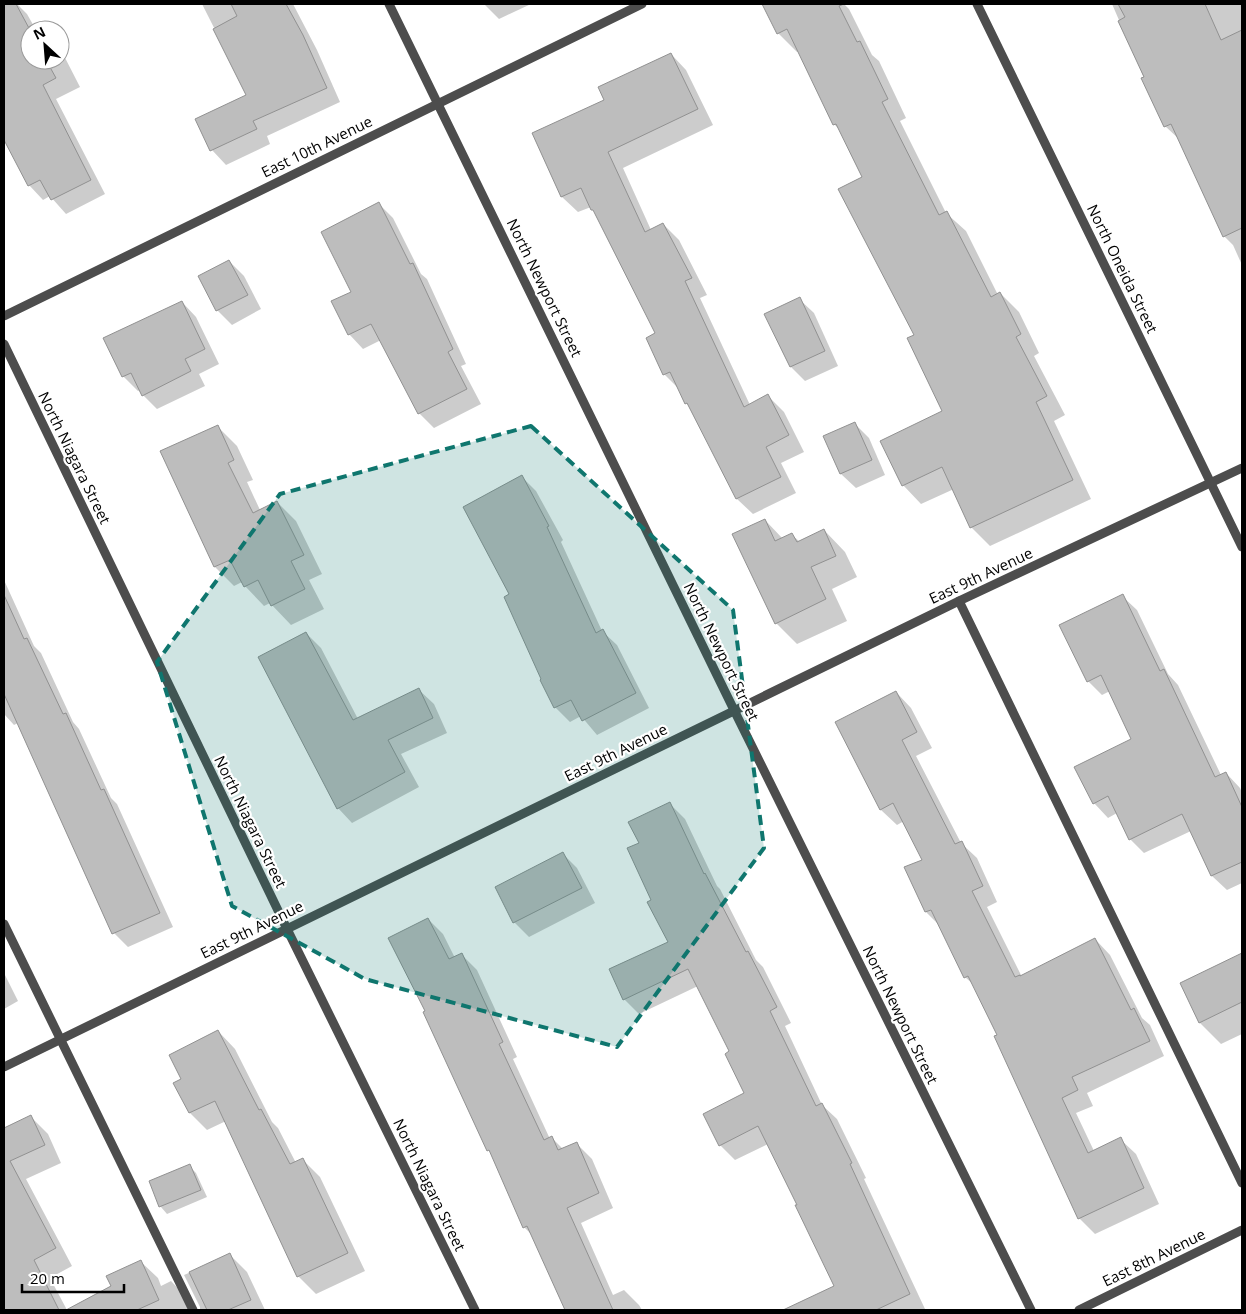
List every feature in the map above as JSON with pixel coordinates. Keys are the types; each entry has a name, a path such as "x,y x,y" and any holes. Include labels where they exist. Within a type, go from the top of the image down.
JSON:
{"street":[{"name":"North Newport Street","path":"389,4 734,710 1031,1310"},
{"name":"East 10th Avenue","path":"4,316 642,4"},
{"name":"North Oneida Street","path":"978,4 1242,547"},
{"name":"North Niagara Street","path":"4,344 287,929 475,1310"},
{"name":"East 9th Avenue","path":"4,1067 734,710 1242,468"},
{"path":"959,602 1242,1183"},
{"path":"4,924 193,1310"},
{"name":"East 8th Avenue","path":"1079,1310 1242,1230"}],"highlighted area":[{"path":"531,426 733,610 764,848 617,1047 365,979 232,906 157,662 280,494"}],"building":[{"path":"4,4 16,4 25,20 20,20 20,70 52,70 56,78 43,85 91,180 51,200 40,180 28,186 4,140"},
{"path":"231,4 286,4 303,35 327,88 253,121 257,129 210,151 195,119 246,95 213,29 237,16"},
{"path":"762,4 844,4 839,6 857,42 860,41 888,99 882,102 939,215 947,211 991,297 1000,292 1021,334 1016,337 1047,396 1036,402 1073,480 970,528 942,467 902,486 880,441 942,411 907,338 914,335 838,189 862,177 836,124 833,125 787,29 777,34"},
{"path":"1118,4 1205,4 1221,40 1242,30 1242,228 1223,237 1171,124 1164,127 1141,78 1144,77 1118,21 1125,17"},
{"path":"671,53 698,109 608,152 645,232 663,223 692,278 685,281 744,407 768,394 789,435 766,447 781,477 736,499 670,372 663,375 646,338 655,333 581,188 561,197 532,133 604,100 598,87"},
{"path":"379,202 410,264 413,263 453,349 448,352 467,389 418,414 371,324 348,335 331,301 351,292 321,232"},
{"path":"229,260 248,295 216,311 198,276"},
{"path":"800,297 825,351 790,367 764,314"},
{"path":"182,301 205,349 185,359 191,371 142,396 131,373 122,377 103,338"},
{"path":"855,422 872,460 840,474 823,436"},
{"path":"218,425 234,460 228,463 253,513 277,501 304,555 291,561 305,589 271,606 258,580 244,587 230,560 214,567 160,451"},
{"path":"522,475 549,526 547,527 596,633 603,629 636,693 582,721 571,700 554,708 504,597 509,594 463,507"},
{"path":"765,519 775,541 792,533 797,542 824,529 836,556 811,567 826,599 775,624 732,534"},
{"path":"1123,594 1160,671 1164,669 1215,777 1226,772 1242,807 1242,862 1211,876 1182,814 1129,840 1108,796 1093,804 1074,767 1131,739 1101,675 1087,682 1059,625"},
{"path":"4,595 24,639 27,638 63,714 66,713 101,790 104,789 160,913 112,934 4,694"},
{"path":"306,632 353,720 419,688 433,718 388,740 405,772 337,809 258,657"},
{"path":"896,691 917,732 902,740 955,844 962,841 983,886 972,891 1015,977 1095,938 1131,1010 1134,1008 1150,1041 1072,1077 1078,1090 1062,1098 1088,1153 1121,1137 1144,1188 1078,1219 994,1036 997,1035 968,976 964,978 931,910 925,912 904,867 922,860 893,803 880,810 835,722"},
{"path":"670,802 704,874 746,952 748,951 777,1007 770,1011 816,1106 822,1103 852,1163 850,1164 910,1294 876,1310 783,1310 834,1286 758,1126 719,1146 703,1114 744,1093 725,1054 729,1051 688,969 623,1000 609,969 668,942 647,902 651,900 627,848 639,843 628,822"},
{"path":"563,852 582,888 513,923 495,887"},
{"path":"428,918 449,959 462,953 503,1042 499,1044 544,1140 552,1136 558,1150 577,1142 599,1193 567,1208 613,1310 565,1310 527,1226 523,1228 489,1150 487,1151 423,1012 425,1011 388,938"},
{"path":"1242,953 1242,1002 1199,1023 1180,983"},
{"path":"218,1030 259,1110 261,1109 290,1164 303,1158 348,1253 297,1277 215,1101 189,1113 173,1083 181,1079 169,1055"},
{"path":"31,1115 45,1145 10,1161 56,1248 34,1260 59,1310 4,1310 4,1128"},
{"path":"190,1164 201,1190 159,1207 149,1181"},
{"path":"230,1253 251,1300 228,1310 207,1310 189,1272"},
{"path":"141,1260 159,1300 137,1310 66,1310 111,1286 106,1276"}]}
